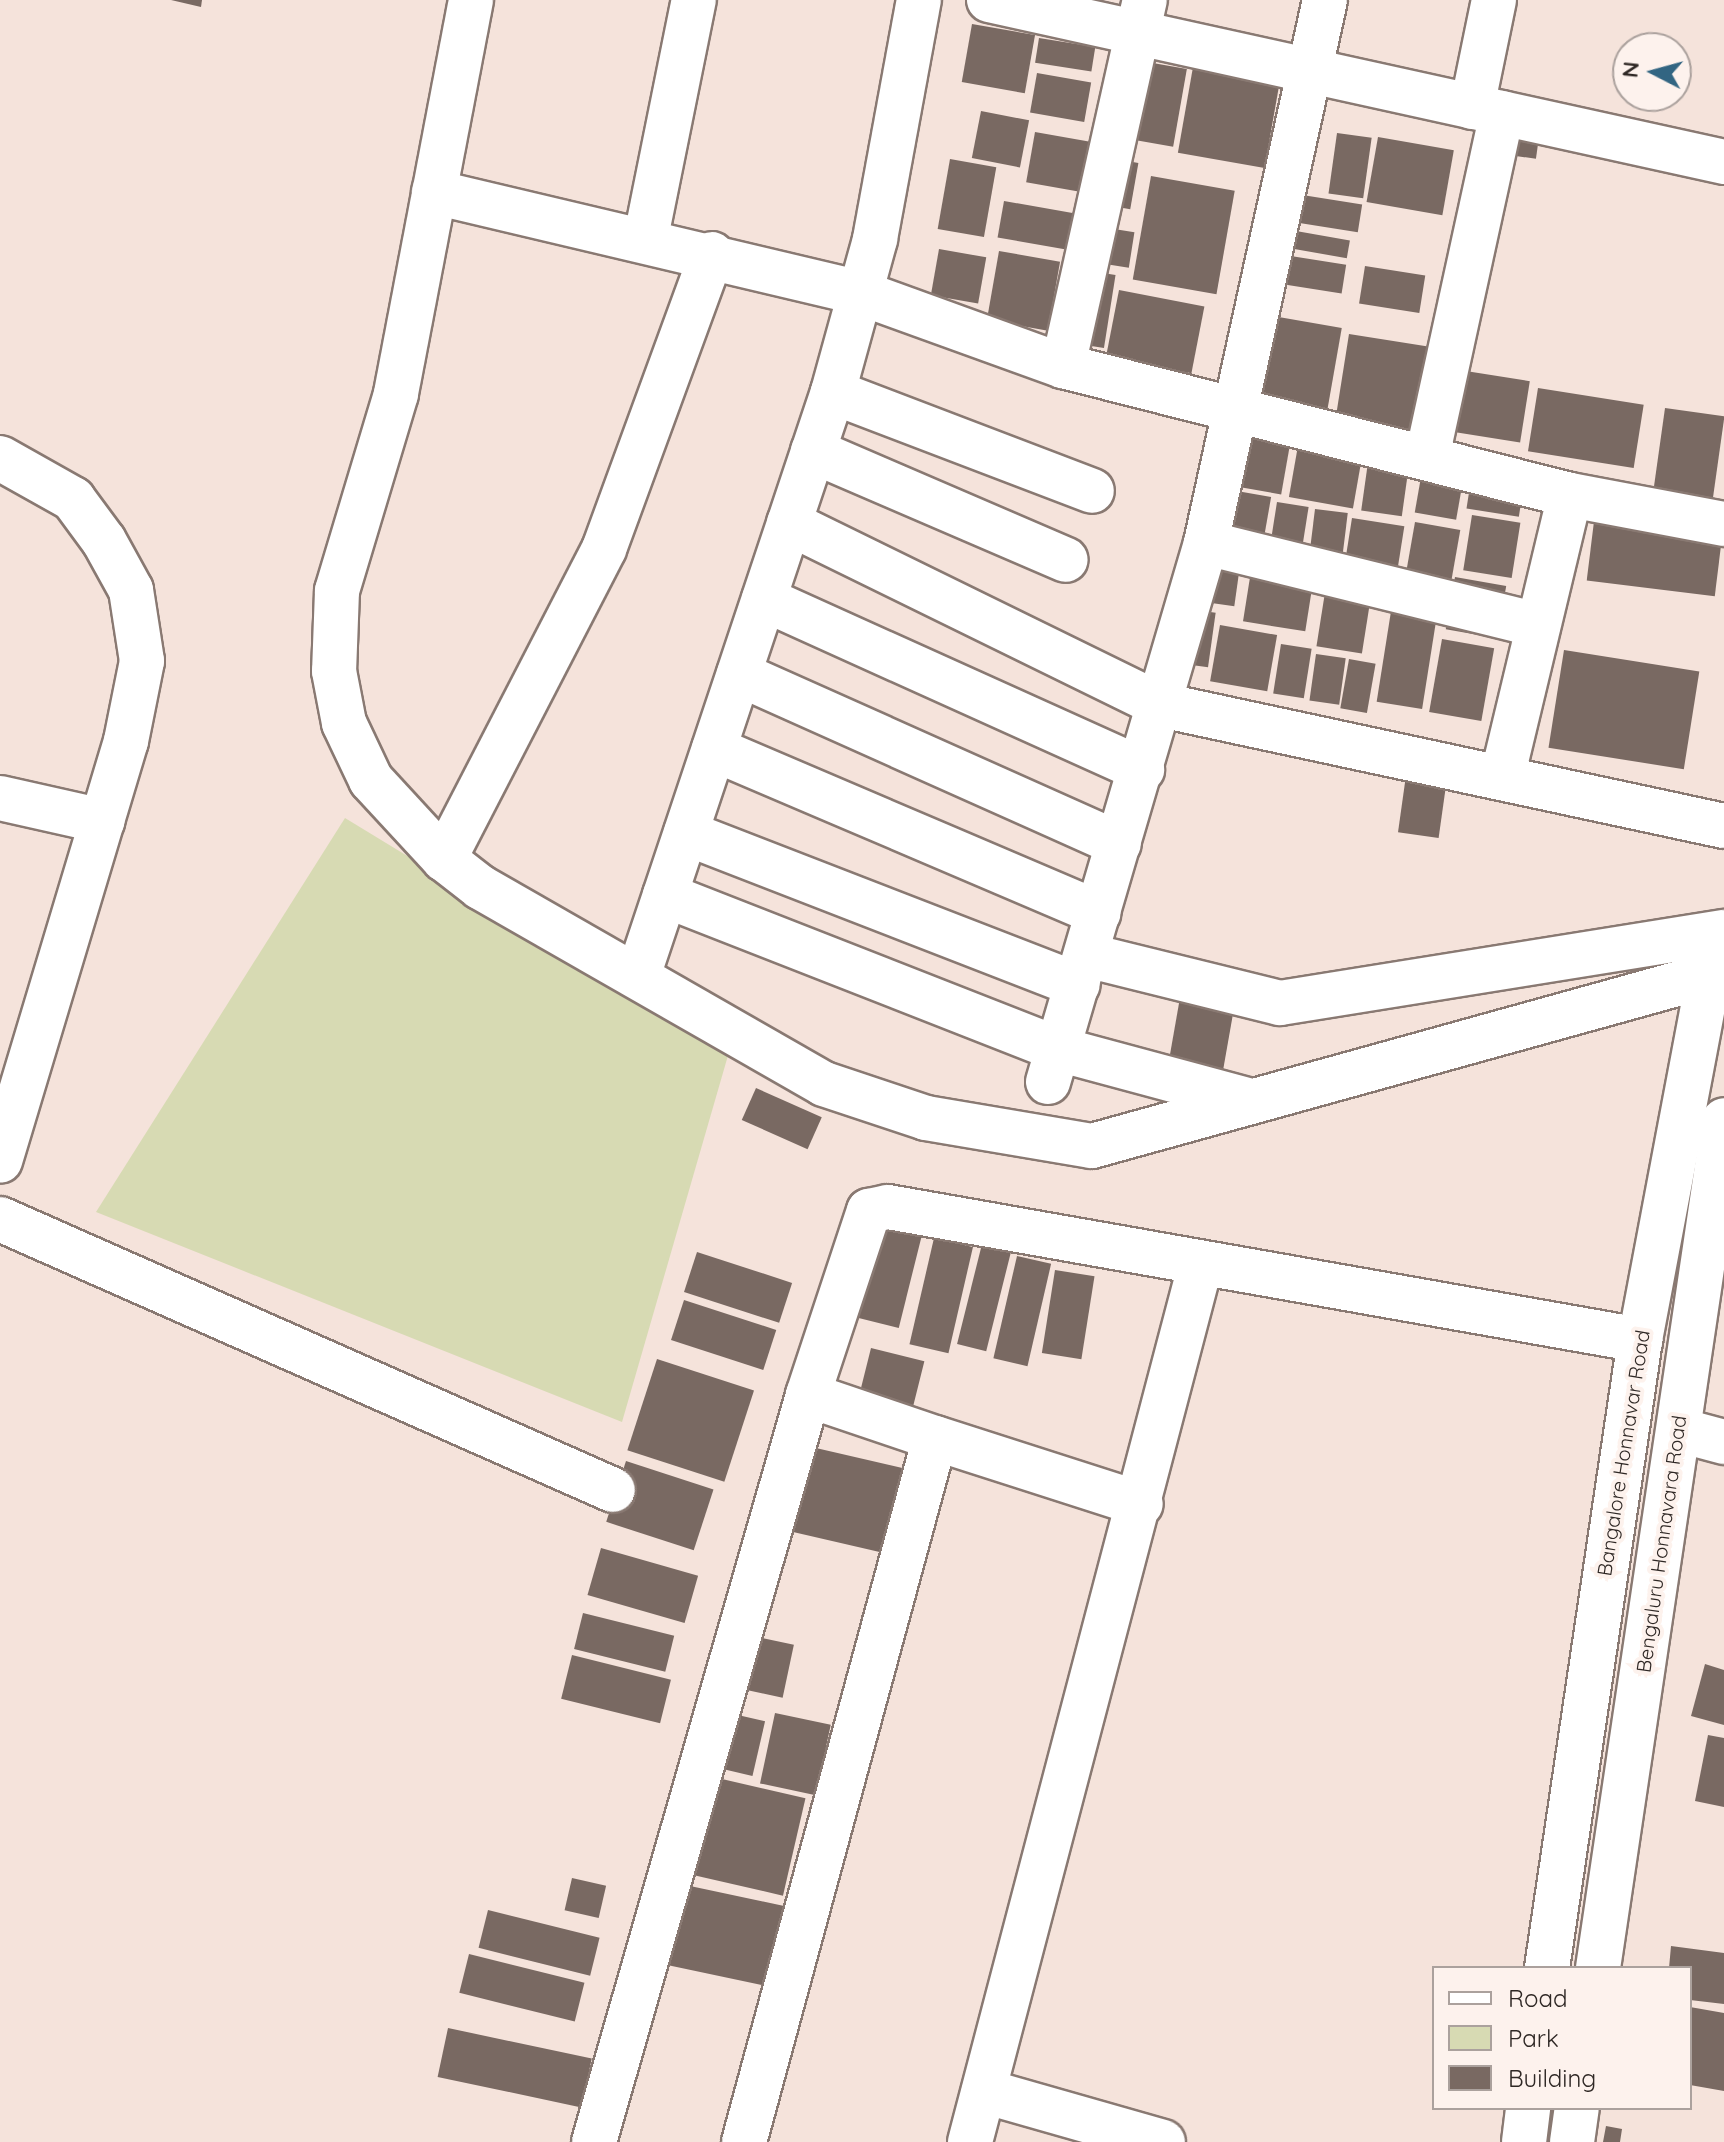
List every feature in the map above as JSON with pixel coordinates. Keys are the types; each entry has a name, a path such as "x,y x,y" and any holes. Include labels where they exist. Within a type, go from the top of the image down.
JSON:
{"street":[{"path":"471,0 396,394 337,591 334,671 344,723 371,780 444,859 824,1084 926,1118 1092,1146 1253,1101 1716,959"},
{"path":"646,237 694,0"},
{"path":"638,976 833,392 861,293 919,0"},
{"path":"989,0 1142,16 1312,74 1724,162"},
{"path":"1053,1065 1142,770 1206,543 1240,408 1325,0"},
{"path":"1427,457 1487,110 1494,0"},
{"path":"1063,366 1142,16"},
{"path":"434,192 646,237 861,293 1063,366 1240,408 1570,495 1724,524"},
{"path":"444,859 604,549 712,254"},
{"path":"833,392 1092,491"},
{"path":"813,451 1066,560"},
{"path":"0,458 73,499 131,590 142,661 102,821 0,1160"},
{"path":"1502,778 1570,495"},
{"path":"789,523 1161,705 1724,826"},
{"path":"1206,543 1538,625"},
{"path":"764,599 1142,770"},
{"path":"739,674 1119,844"},
{"path":"714,749 1099,913"},
{"path":"0,798 102,821"},
{"path":"686,833 1082,970 1280,1003 1724,932"},
{"path":"665,895 1053,1065 1253,1101"},
{"name":"Bangalore Honnavar Road","path":"1547,1966 1640,1340 1716,959"},
{"name":"Bengaluru Honnavara Road","path":"1598,1966 1724,1120"},
{"path":"594,2142 808,1395 869,1211 888,1207 1640,1340"},
{"path":"0,1219 613,1490"},
{"path":"970,2142 1141,1504 1201,1263"},
{"path":"808,1395 1141,1504"},
{"path":"1679,1430 1724,1442"},
{"path":"744,2142 935,1438"},
{"path":"984,2091 1163,2142"},
{"path":"1524,2142 1528,2110"},
{"path":"1572,2142 1577,2110"}],"green space":[{"path":"345,818 729,1052 622,1422 96,1212"}],"building":[{"path":"171,0 202,0 201,7"},
{"path":"972,24 1035,35 1025,93 962,82"},
{"path":"1039,38 1095,47 1091,72 1035,63"},
{"path":"1113,56 1187,69 1173,147 1099,134"},
{"path":"1193,67 1280,82 1265,168 1178,153"},
{"path":"1037,73 1091,83 1084,122 1030,112"},
{"path":"981,111 1029,120 1020,167 972,158"},
{"path":"1035,132 1090,142 1081,192 1026,182"},
{"path":"1337,133 1372,138 1363,198 1329,193"},
{"path":"1496,134 1539,140 1536,159 1493,153"},
{"path":"1378,137 1454,150 1442,215 1367,202"},
{"path":"1099,156 1138,163 1130,209 1091,202"},
{"path":"950,159 996,167 984,237 938,229"},
{"path":"1151,176 1235,191 1216,294 1133,279"},
{"path":"1296,194 1362,204 1358,232 1292,222"},
{"path":"1004,201 1074,213 1067,250 998,237"},
{"path":"1089,225 1134,232 1129,268 1083,261"},
{"path":"1279,228 1350,241 1347,258 1276,246"},
{"path":"939,249 986,257 978,304 931,295"},
{"path":"999,251 1060,262 1048,331 987,320"},
{"path":"1278,254 1346,265 1342,293 1273,283"},
{"path":"1365,266 1425,276 1419,313 1359,304"},
{"path":"1078,269 1116,275 1104,348 1066,342"},
{"path":"1119,290 1204,307 1191,373 1106,357"},
{"path":"1262,314 1342,328 1326,420 1246,406"},
{"path":"1349,334 1428,347 1413,439 1334,427"},
{"path":"1434,366 1530,381 1520,442 1424,427"},
{"path":"1538,388 1644,405 1634,468 1528,451"},
{"path":"1665,408 1724,416 1711,513 1651,505"},
{"path":"1233,422 1292,432 1281,494 1222,484"},
{"path":"1299,440 1363,451 1353,508 1289,497"},
{"path":"1369,455 1410,461 1402,516 1361,510"},
{"path":"1474,461 1526,469 1519,517 1466,508"},
{"path":"1421,477 1462,484 1456,520 1415,512"},
{"path":"1214,487 1271,497 1261,553 1204,543"},
{"path":"1277,502 1309,507 1301,557 1269,552"},
{"path":"1596,505 1724,521 1715,596 1587,580"},
{"path":"1315,509 1348,513 1340,573 1308,569"},
{"path":"1472,515 1520,523 1512,578 1463,570"},
{"path":"1352,518 1404,526 1395,585 1343,576"},
{"path":"1415,522 1460,530 1447,603 1402,595"},
{"path":"1194,548 1242,555 1234,606 1187,599"},
{"path":"1251,571 1313,581 1305,631 1243,621"},
{"path":"1455,577 1506,586 1497,638 1446,629"},
{"path":"1326,586 1371,593 1362,653 1316,646"},
{"path":"1392,605 1437,612 1422,709 1377,702"},
{"path":"1181,608 1216,613 1208,667 1173,662"},
{"path":"1220,625 1277,635 1267,691 1210,681"},
{"path":"1442,639 1494,648 1481,721 1429,712"},
{"path":"1281,644 1312,649 1304,698 1273,693"},
{"path":"1564,650 1699,671 1684,769 1549,748"},
{"path":"1316,654 1346,658 1339,705 1309,701"},
{"path":"1349,659 1376,664 1367,713 1340,708"},
{"path":"1409,754 1450,760 1439,838 1398,832"},
{"path":"1181,992 1235,1002 1222,1074 1168,1065"},
{"path":"756,1088 822,1117 808,1149 742,1120"},
{"path":"864,1211 924,1226 899,1328 839,1313"},
{"path":"934,1238 973,1247 948,1353 909,1344"},
{"path":"982,1244 1011,1251 986,1351 957,1344"},
{"path":"697,1252 792,1283 779,1323 684,1292"},
{"path":"1017,1256 1051,1264 1027,1366 993,1358"},
{"path":"1055,1270 1095,1276 1081,1359 1042,1353"},
{"path":"684,1300 776,1330 763,1370 671,1340"},
{"path":"871,1348 924,1361 908,1428 854,1415"},
{"path":"657,1359 754,1391 724,1482 627,1450"},
{"path":"790,1442 909,1469 889,1554 770,1527"},
{"path":"626,1461 713,1489 694,1550 606,1522"},
{"path":"601,1548 698,1576 685,1623 587,1595"},
{"path":"583,1613 674,1636 665,1672 574,1649"},
{"path":"743,1634 794,1645 783,1698 732,1687"},
{"path":"572,1655 671,1680 660,1723 561,1699"},
{"path":"1705,1664 1724,1670 1724,1725 1691,1716"},
{"path":"729,1713 765,1721 752,1776 716,1768"},
{"path":"775,1713 831,1725 816,1795 760,1783"},
{"path":"1708,1735 1724,1738 1724,1807 1695,1801"},
{"path":"709,1776 805,1798 783,1896 687,1873"},
{"path":"572,1878 606,1886 599,1918 565,1910"},
{"path":"676,1883 787,1906 769,1987 659,1963"},
{"path":"488,1910 600,1938 590,1976 479,1948"},
{"path":"1671,1946 1724,1953 1724,2004 1692,2000 1692,1966 1669,1966"},
{"path":"469,1954 584,1983 575,2022 459,1993"},
{"path":"1692,2007 1724,2013 1724,2091 1692,2085"},
{"path":"448,2028 592,2059 581,2107 438,2077"},
{"path":"1606,2126 1622,2129 1620,2142 1603,2142"}]}
